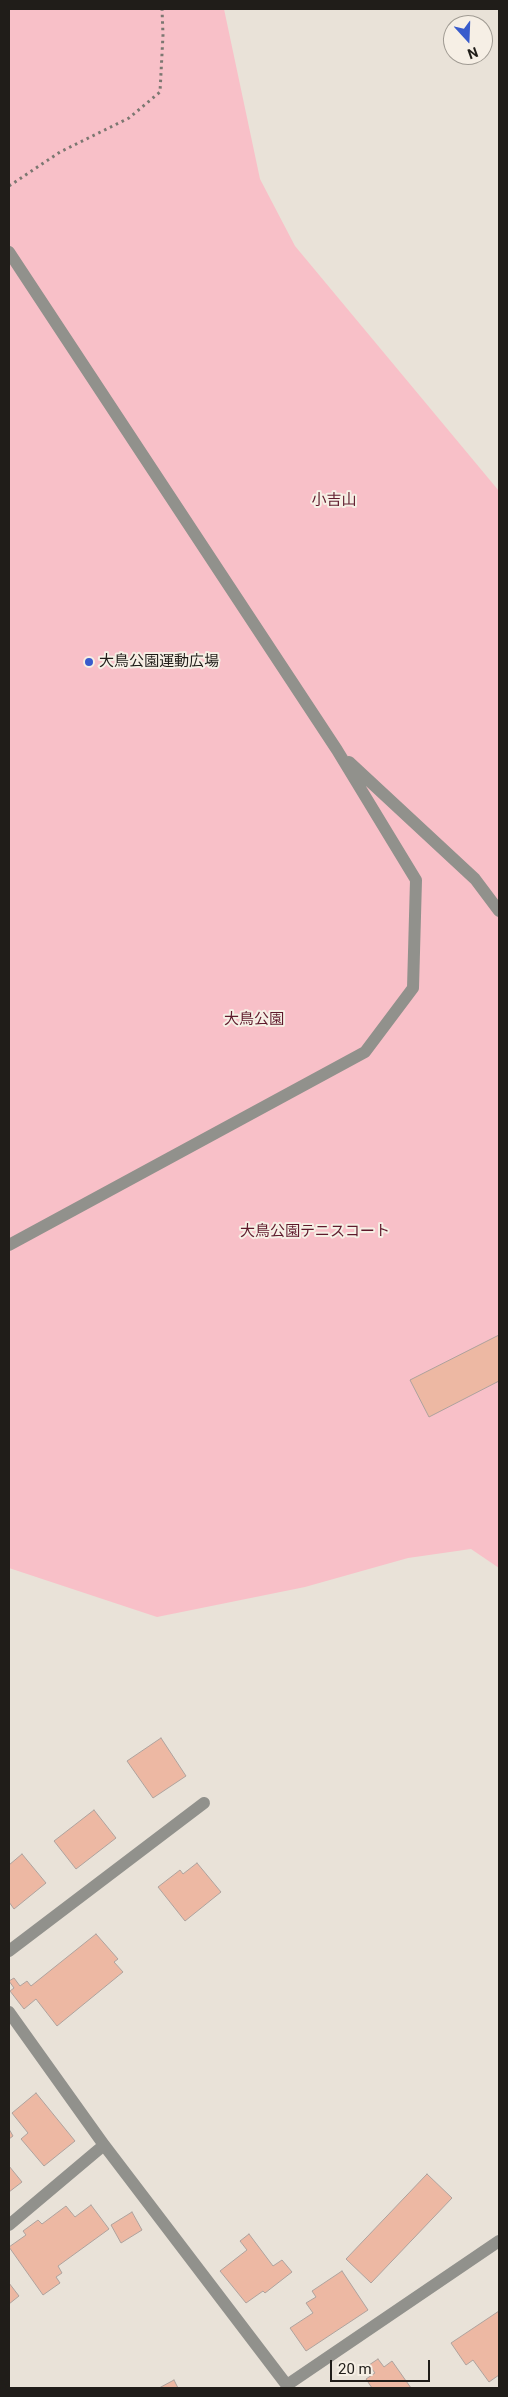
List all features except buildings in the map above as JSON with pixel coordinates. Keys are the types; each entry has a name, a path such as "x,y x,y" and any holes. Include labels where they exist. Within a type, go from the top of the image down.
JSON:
{"street":[{"path":"9,252 337,750 416,880 413,988 365,1052 9,1245"},
{"path":"337,750 475,880 499,911"},
{"path":"9,1951 204,1804"},
{"path":"9,2012 104,2145 288,2386 499,2241"},
{"path":"9,2225 104,2145"}],"path":[{"path":"9,186 60,152 129,118 160,92 163,35 162,9"}],"green space":[{"name":"大鳥公園","path":"9,9 224,9 260,179 295,246 499,491 499,1568 471,1549 408,1558 305,1587 157,1617 9,1568"}],"place":[{"name":"大鳥公園運動広場","path":"89,662"}],"park label":[{"name":"小吉山","path":"334,501"},
{"name":"大鳥公園テニスコート","path":"315,1232"}]}
